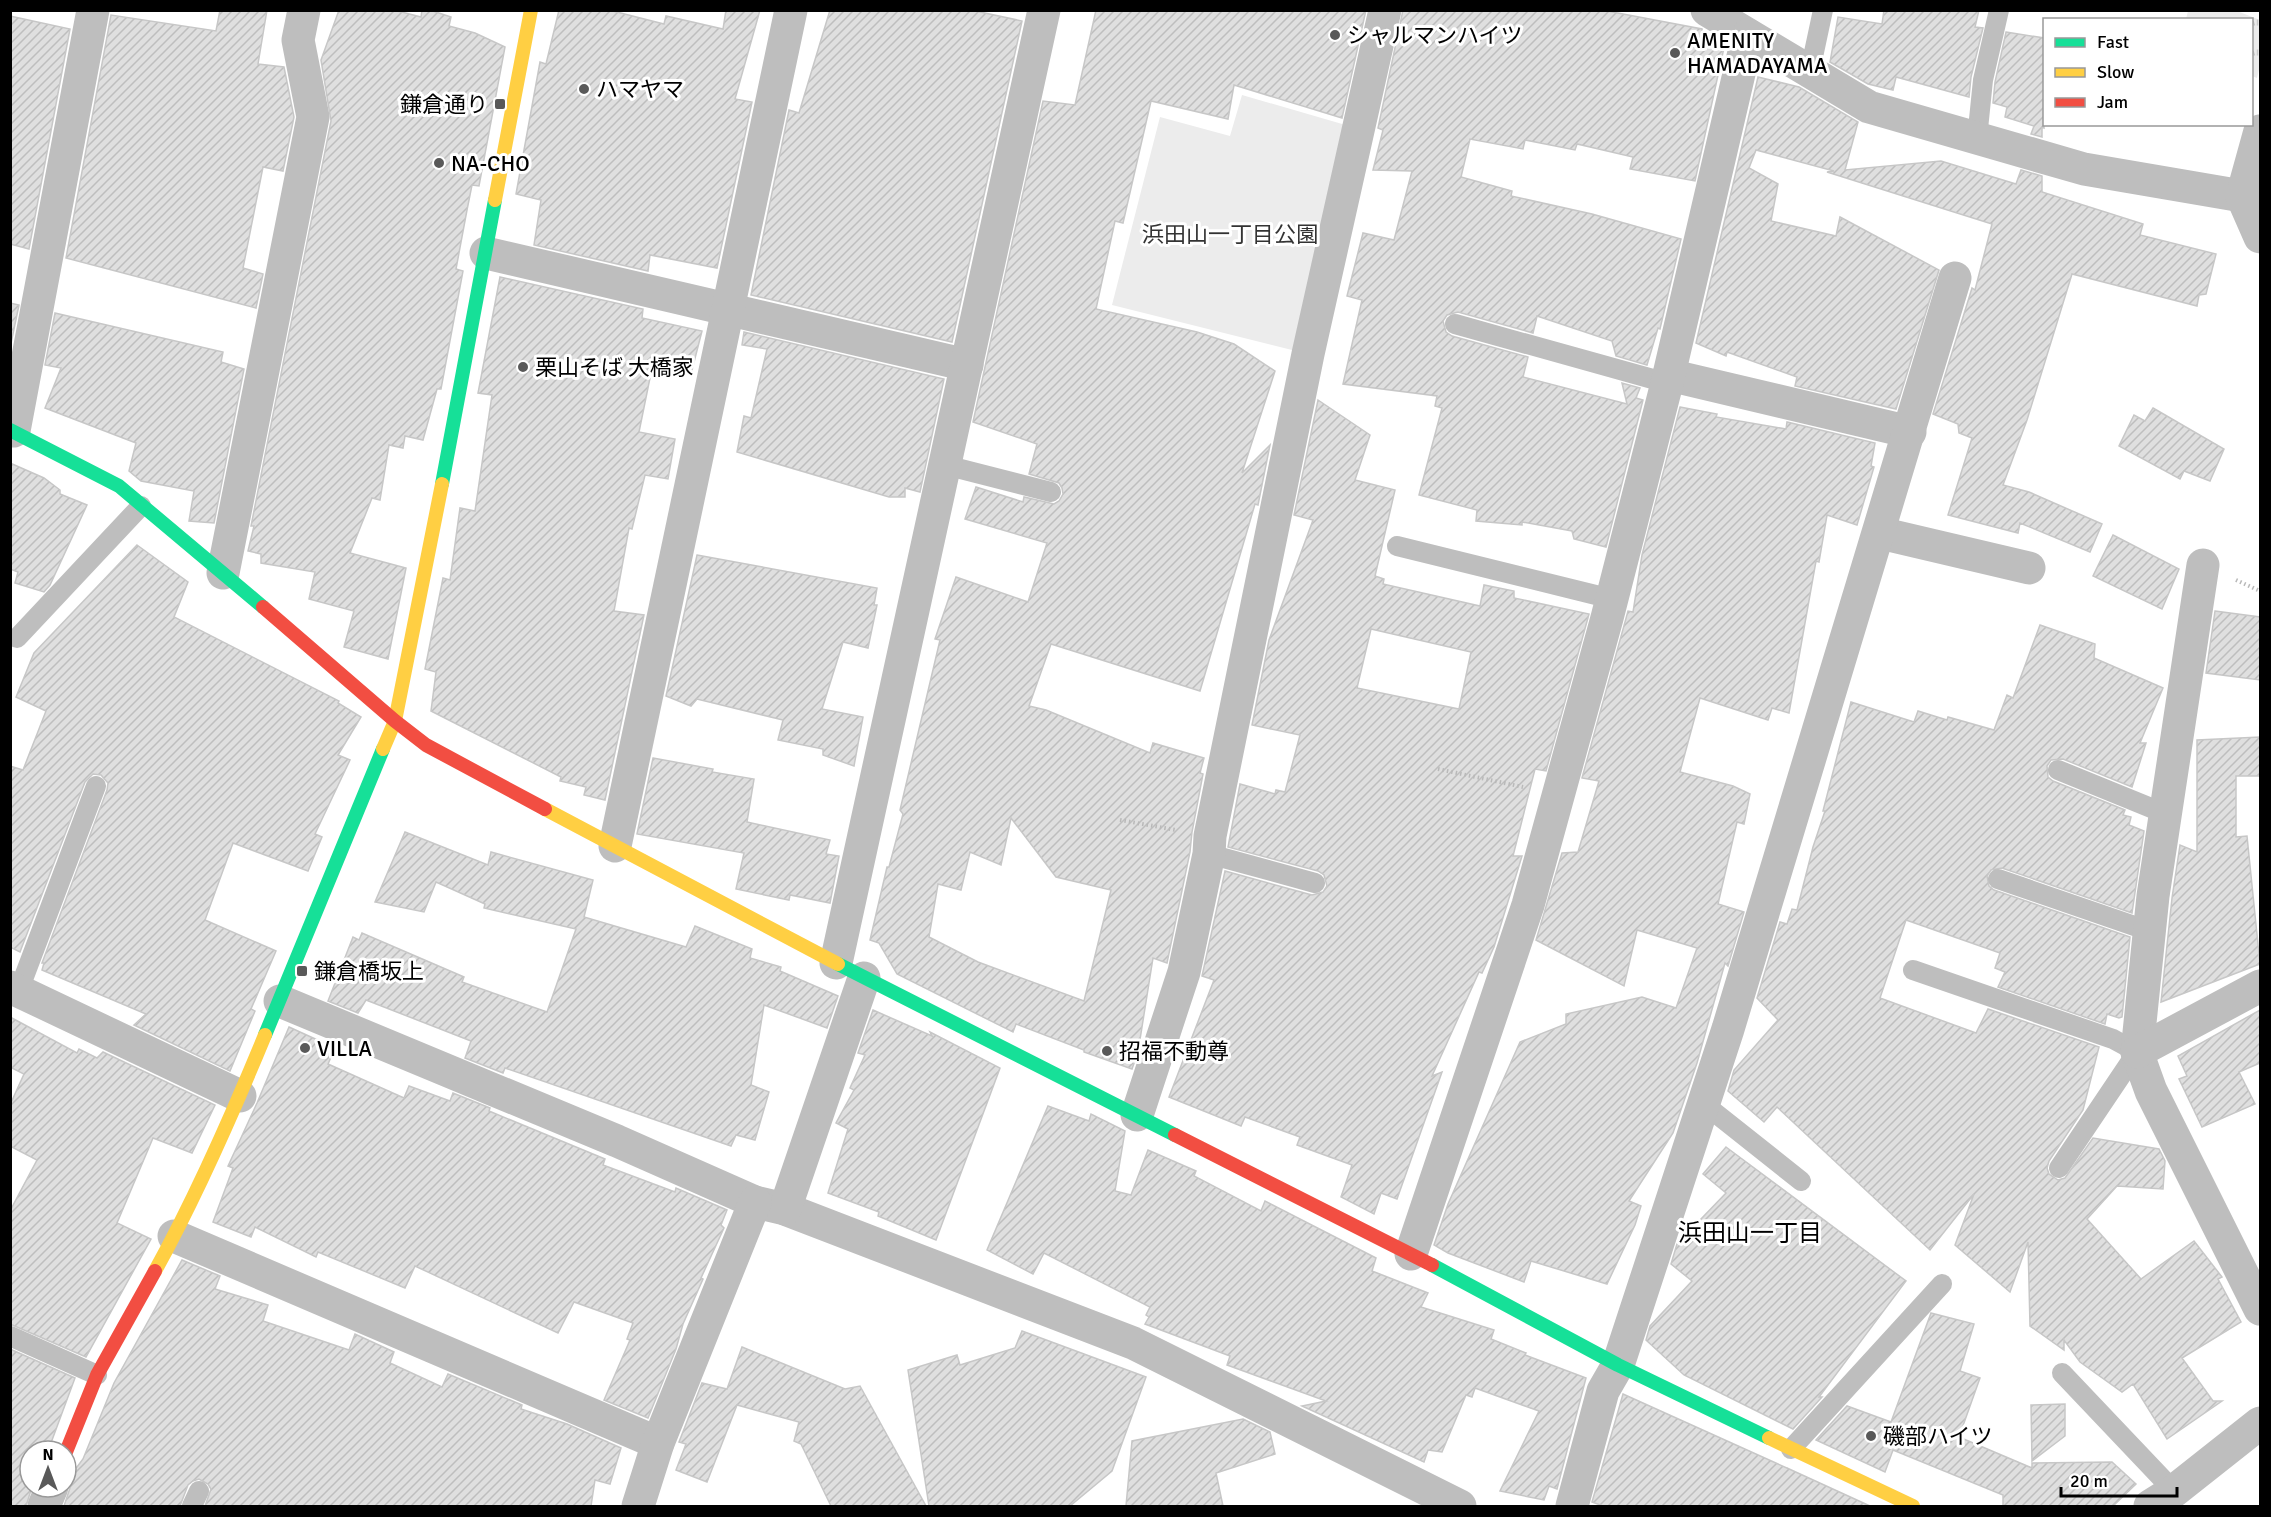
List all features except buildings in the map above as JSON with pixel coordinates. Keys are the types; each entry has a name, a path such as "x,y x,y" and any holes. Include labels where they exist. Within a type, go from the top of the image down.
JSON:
{"street":[{"path":"93,10 12,431 119,486 426,745 850,971 1411,1254 1618,1365 1913,1506"},
{"path":"223,573 313,117 298,40 304,10"},
{"path":"71,1439 97,1375 174,1236 240,1096 395,721 531,10"},
{"path":"615,846 791,10"},
{"path":"639,1506 658,1443 770,1206 850,971 945,465 1044,10"},
{"path":"1137,1115 1184,972 1308,354 1385,10"},
{"path":"1707,10 1869,106 2084,169 2242,196"},
{"path":"1411,1254 1528,905 1612,599 1668,379 1748,35"},
{"path":"2260,131 2242,196 2260,237"},
{"path":"486,253 967,365"},
{"path":"1572,1506 1604,1391 1618,1365 1704,1104 1880,533 1955,278"},
{"path":"1668,379 1910,432"},
{"path":"1880,533 2029,568"},
{"path":"2203,565 2149,931 2137,1052 2151,1091 2260,1309"},
{"path":"2137,1052 2260,986"},
{"path":"15,988 240,1096"},
{"path":"280,1001 770,1206 1133,1343 1460,1506"},
{"path":"174,1236 658,1443"},
{"path":"2156,1503 2260,1424"}],"lane":[{"path":"1809,71 1823,10"},
{"path":"1977,139 1983,80 1999,10"},
{"path":"1455,324 1668,379"},
{"path":"945,465 1051,492"},
{"path":"16,638 141,506"},
{"path":"1397,546 1612,599"},
{"path":"2058,770 2166,814"},
{"path":"15,988 96,786"},
{"path":"1210,845 1315,883"},
{"path":"1998,879 2149,931"},
{"path":"1913,970 2113,1039 2137,1052 2059,1168"},
{"path":"1704,1104 1801,1181"},
{"path":"1791,1449 1942,1284"},
{"path":"10,1336 97,1375"},
{"path":"2062,1373 2156,1503"}],"path":[{"path":"1438,768 1558,795"},
{"path":"1120,820 1210,845"}],"green space":[{"path":"2188,11 2237,11 2260,20 2260,66 2257,78 2253,76 2253,18 2186,18"},
{"name":"浜田山一丁目公園","path":"1242,95 1349,126 1308,354 1112,305 1160,117 1230,136"}],"traffic: fast":[{"path":"442,484 495,200"},
{"path":"10,430 119,486 263,607"},
{"path":"265,1035 383,749"},
{"path":"838,964 1175,1135"},
{"path":"1432,1265 1618,1365 1769,1438"}],"traffic: slow":[{"path":"495,200 531,10"},
{"path":"383,749 395,721 442,484"},
{"path":"545,809 838,964"},
{"path":"155,1271 213,1154 265,1035"},
{"path":"1769,1438 1913,1506"}],"traffic: jam":[{"path":"263,607 426,745 545,809"},
{"path":"1175,1135 1432,1265"},
{"path":"71,1439 97,1375 155,1271"}],"place":[{"name":"シャルマンハイツ","path":"1335,35"},
{"name":"AMENITY HAMADAYAMA","path":"1675,53"},
{"name":"ハマヤマ","path":"584,89"},
{"name":"鎌倉通り","path":"500,104"},
{"name":"NA-CHO","path":"439,163"},
{"name":"栗山そば 大橋家","path":"523,367"},
{"name":"鎌倉橋坂上","path":"302,971"},
{"name":"VILLA","path":"305,1048"},
{"name":"招福不動尊","path":"1107,1051"},
{"name":"磯部ハイツ","path":"1871,1436"}],"district":[{"name":"浜田山一丁目","path":"1750,1233"}]}
